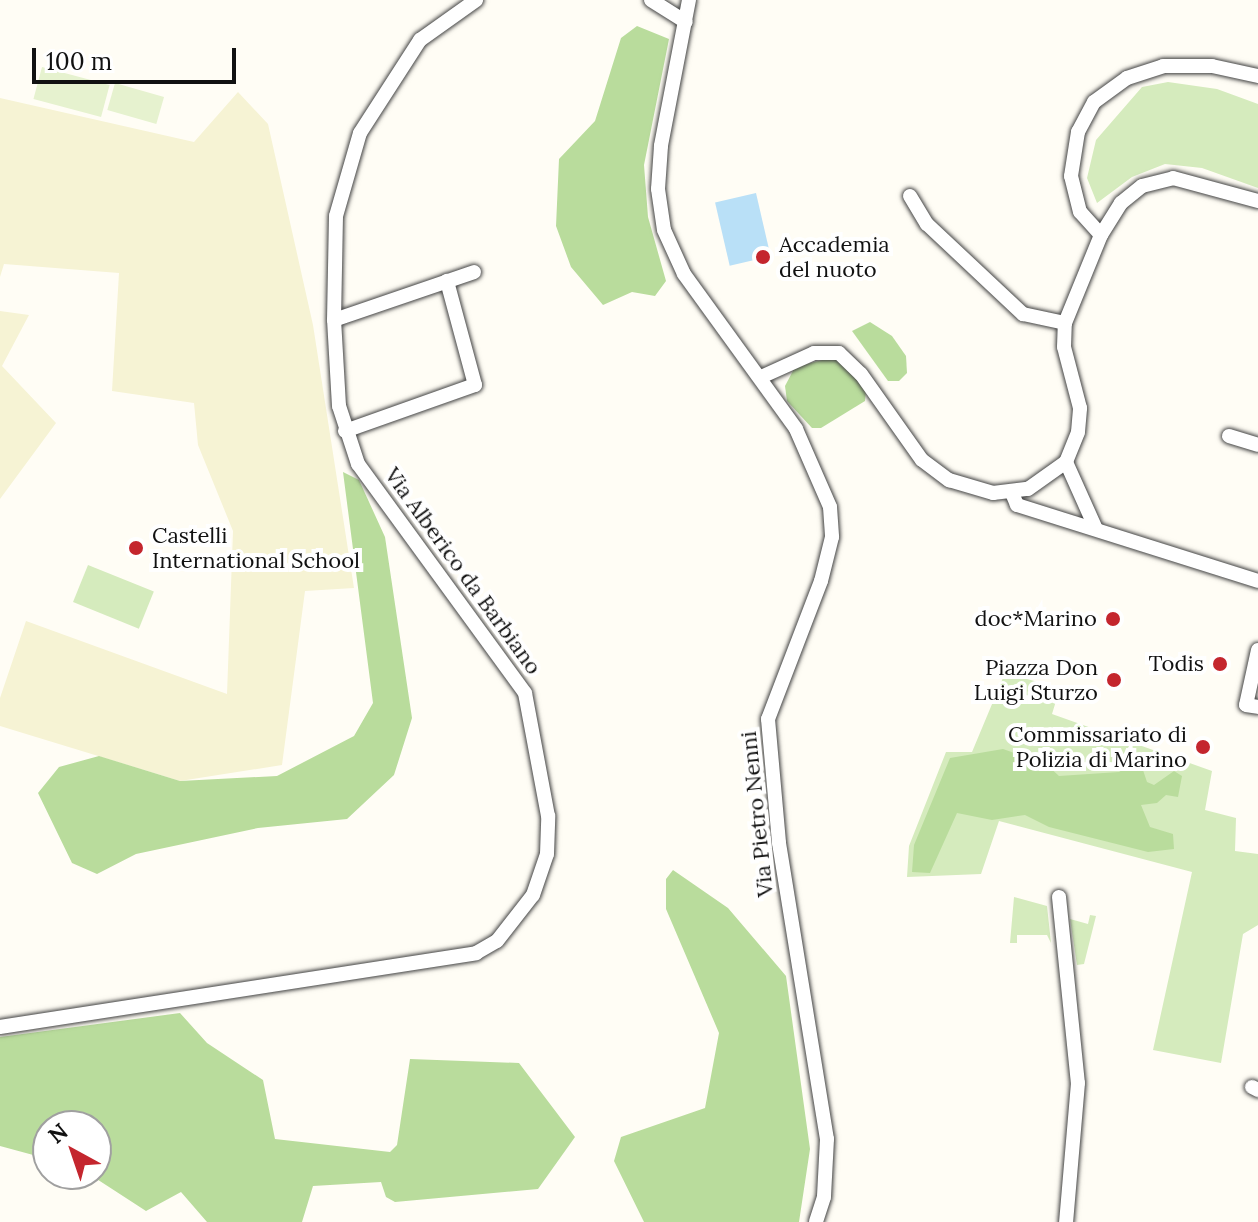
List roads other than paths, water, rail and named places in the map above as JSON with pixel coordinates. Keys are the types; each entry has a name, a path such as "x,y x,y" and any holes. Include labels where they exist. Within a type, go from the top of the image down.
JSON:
{"street":[{"name":"Via Alberico da Barbiano","path":"0,1027 476,953 507,931 533,895 547,854 548,816 525,693 358,464 345,431 334,320 335,225 360,133 420,40 476,0"},
{"path":"651,0 686,22"},
{"name":"Via Pietro Nenni","path":"689,0 662,138 661,217 678,265 796,429 830,507 832,537 821,581 768,719 779,843 827,1139 824,1197 816,1222"},
{"path":"1101,235 1080,212 1071,176 1078,132 1094,102 1127,78 1163,66 1212,66 1258,76"},
{"path":"761,377 814,353 839,353 861,374 922,460 949,480 1012,493 1044,480 1066,462 1078,432 1080,408 1064,347 1065,323 1101,235 1126,198 1157,180 1193,180 1258,201"},
{"path":"910,196 927,224 1023,314 1065,323"},
{"path":"334,320 474,272"},
{"path":"345,431 475,385 447,281"},
{"path":"1229,436 1258,445"},
{"path":"1066,462 1079,498 1096,529"},
{"path":"1012,493 1017,505 1258,581"},
{"path":"1065,519 1075,513 1079,498"},
{"path":"1252,706 1258,650"},
{"path":"1059,897 1078,1083 1066,1222"}],"water":[{"path":"756,193 771,256 730,266 715,202"}],"place":[{"name":"Accademia del nuoto","path":"763,257"},
{"name":"Castelli International School","path":"136,548"},
{"name":"doc*Marino","path":"1113,619"},
{"name":"Todis","path":"1220,664"},
{"name":"Piazza Don Luigi Sturzo","path":"1114,680"},
{"name":"Commissariato di Polizia di Marino","path":"1203,747"}]}
